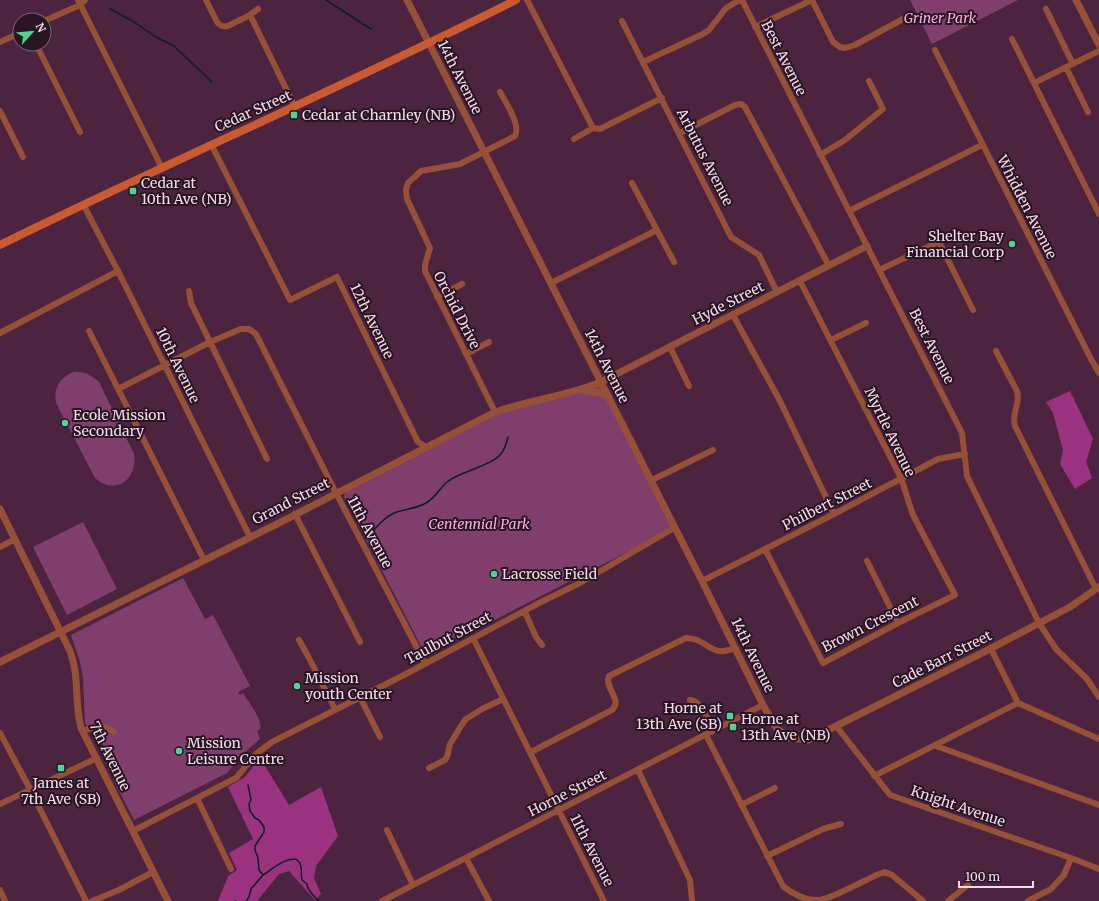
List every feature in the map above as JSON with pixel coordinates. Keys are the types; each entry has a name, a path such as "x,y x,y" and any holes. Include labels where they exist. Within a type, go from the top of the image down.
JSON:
{"main road":[{"name":"Cedar Street","path":"0,245 211,144 296,107 516,0"}],"street":[{"path":"206,0 217,22 222,26 228,26 250,16 258,9"},
{"name":"14th Avenue","path":"407,0 702,581 763,705 777,728 790,738"},
{"path":"527,0 593,128"},
{"path":"643,62 703,34 709,30 726,8 741,0"},
{"name":"Best Avenue","path":"741,0 962,433 967,476 1039,623 1056,649 1087,679 1099,697"},
{"path":"755,27 812,0 833,42 840,47 845,48 855,45 903,19"},
{"path":"1076,0 1099,45"},
{"path":"52,18 81,2 162,168"},
{"path":"1046,9 1073,64"},
{"path":"250,16 296,107"},
{"name":"Arbutus Avenue","path":"622,21 680,133 731,237 758,255 777,292"},
{"path":"0,42 12,37"},
{"path":"1012,39 1099,214"},
{"name":"Whidden Avenue","path":"935,50 1091,360 1099,373"},
{"path":"1034,83 1099,51"},
{"path":"40,52 80,132"},
{"path":"1066,67 1088,112"},
{"path":"820,154 845,140 883,109 869,81"},
{"name":"Orchid Drive","path":"495,412 424,268 430,250 429,245 406,199 407,186 413,178 424,169 456,165 515,136 516,124 500,92"},
{"path":"574,139 593,128 600,129 662,98"},
{"path":"680,133 736,104 741,104 745,107 828,266"},
{"path":"0,112 23,158"},
{"name":"12th Avenue","path":"211,144 290,300 337,277 418,442 426,447"},
{"path":"849,211 982,145"},
{"path":"632,183 674,262"},
{"name":"10th Avenue","path":"83,204 118,271 250,537"},
{"path":"551,283 657,230"},
{"path":"879,270 949,237"},
{"path":"939,242 973,310"},
{"name":"Hyde Street","path":"601,382 867,246"},
{"path":"0,333 118,271"},
{"name":"Myrtle Avenue","path":"800,281 901,478 913,515 955,595"},
{"path":"437,296 462,284"},
{"path":"189,291 191,303 267,459"},
{"path":"733,315 780,401 834,514"},
{"path":"830,340 866,323"},
{"name":"11th Avenue","path":"210,342 241,329 249,329 256,334 336,493 425,663"},
{"path":"89,331 204,560"},
{"path":"118,389 210,342"},
{"path":"466,354 489,342"},
{"path":"670,347 689,386"},
{"path":"996,351 1017,391 1018,402 1014,413 1015,426 1098,588"},
{"name":"Grand Street","path":"0,662 495,412 517,405 581,390 601,382"},
{"path":"581,390 608,396"},
{"path":"650,481 713,450"},
{"name":"Philbert Street","path":"702,581 938,459 965,454"},
{"name":"7th Avenue","path":"0,509 61,632 74,662 76,673 78,718 83,731 132,832 168,901"},
{"path":"295,514 360,642"},
{"name":"Taulbut Street","path":"132,832 236,778 256,754 272,742 580,583 674,528"},
{"path":"0,547 15,539"},
{"name":"Brown Crescent","path":"765,549 824,663 898,623 955,595"},
{"path":"867,561 898,623"},
{"name":"Cade Barr Street","path":"790,738 808,740 837,727 1070,607 1098,588"},
{"path":"525,612 536,637 542,645"},
{"name":"11th Avenue","path":"473,638 604,901"},
{"path":"531,752 612,710 616,703 608,685 609,676 686,638 694,638 720,652 735,648"},
{"path":"299,640 310,658 335,709"},
{"path":"991,649 1018,703 1099,738"},
{"path":"360,697 380,737"},
{"path":"429,768 445,760 450,744 466,719 503,699"},
{"path":"690,700 694,700 698,703 713,731"},
{"path":"874,776 936,746 1018,703"},
{"name":"Horne Street","path":"382,901 763,705"},
{"path":"83,731 101,727 109,728 114,732"},
{"name":"Knight Avenue","path":"837,727 890,796 1072,858 1099,869"},
{"path":"0,733 86,901"},
{"path":"706,735 767,856 783,886 790,893 820,900 886,872 892,875 923,901"},
{"path":"936,746 1099,805"},
{"path":"0,804 96,758"},
{"path":"638,770 690,880 692,901"},
{"path":"741,806 775,788"},
{"path":"197,798 231,869"},
{"path":"767,856 823,829 841,824"},
{"path":"387,830 413,885"},
{"path":"466,858 489,901"},
{"path":"1028,901 1051,889 1064,875 1072,858"},
{"path":"92,901 119,890 153,872"},
{"path":"948,901 968,885"},
{"path":"0,890 5,901"}],"green space":[{"name":"Griner Park","path":"910,0 1018,0 932,44"},
{"path":"73,372 87,374 99,382 134,454 134,463 129,478 117,485 110,486 95,478 57,405 55,394 58,385 60,381"},
{"name":"Centennial Park","path":"601,382 674,528 432,652 427,652 421,646 344,497 345,492 495,412"},
{"path":"83,522 117,589 67,615 33,547"},
{"path":"183,578 205,619 213,615 250,686 238,692 240,695 243,693 257,716 260,729 257,731 260,739 246,751 227,773 134,820 113,779 112,764 98,735 88,729 85,722 83,677 80,662 71,635"}],"shaded area":[{"path":"1070,391 1093,439 1086,462 1092,478 1075,489 1060,464 1063,450 1053,413 1046,402"},
{"path":"260,758 289,805 321,787 338,836 316,866 314,878 321,894 315,900 289,871 279,874 257,901 218,901 228,876 237,870 229,853 253,839 228,787 245,777"}],"waterway":[{"path":"326,0 371,29"},
{"path":"110,9 131,20 156,37 174,46 212,82"},
{"path":"371,533 381,522 391,515 418,507 432,499 447,482 453,478 494,460 503,452 508,437"},
{"path":"246,901 249,897 251,889 263,875 259,870 255,846 264,832 264,827 250,811 249,804 251,800 248,785"},
{"path":"263,875 282,862 296,859 301,866 302,880 307,884 313,896 319,901"}],"place":[{"name":"Cedar at Charnley (NB)","path":"294,115"},
{"name":"Cedar at 10th Ave (NB)","path":"133,191"},
{"name":"Shelter Bay Financial Corp","path":"1012,244"},
{"name":"Ecole Mission Secondary","path":"65,423"},
{"name":"Lacrosse Field","path":"494,574"},
{"name":"Mission youth Center","path":"297,686"},
{"name":"Horne at 13th Ave (SB)","path":"730,716"},
{"name":"Horne at 13th Ave (NB)","path":"733,727"},
{"name":"Mission Leisure Centre","path":"179,751"},
{"name":"James at 7th Ave (SB)","path":"61,768"}]}
